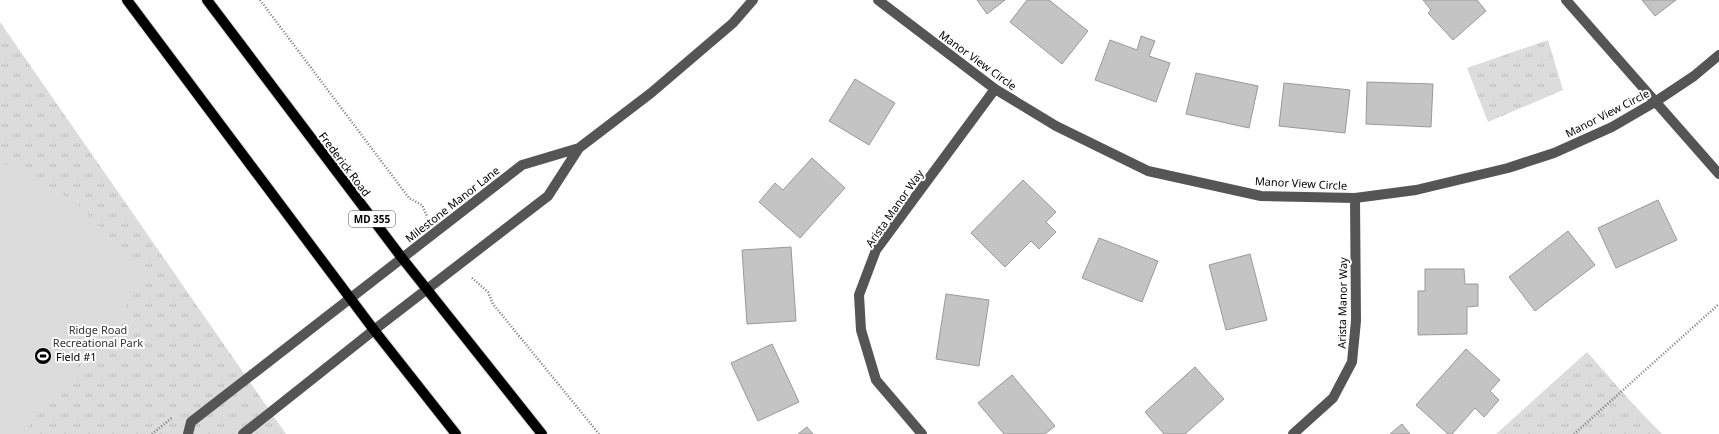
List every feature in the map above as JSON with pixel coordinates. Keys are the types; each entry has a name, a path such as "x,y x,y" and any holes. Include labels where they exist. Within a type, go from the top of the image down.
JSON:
{"main road":[{"path":"127,0 374,330 456,434"},
{"name":"Frederick Road","path":"207,0 426,290 542,434"}],"street":[{"name":"Milestone Manor Lane","path":"243,434 374,330 548,196 579,148 662,83 733,22 753,0"},
{"name":"Manor View Circle","path":"878,0 995,90 1056,126 1148,171 1261,196 1355,198 1416,190 1508,168 1554,153 1612,127 1655,102 1694,76 1719,55"},
{"path":"1566,0 1719,174"},
{"name":"Arista Manor Way","path":"922,434 876,380 861,330 859,295 876,250 995,90"},
{"name":"Milestone Manor Lane","path":"188,434 191,422 522,165 579,148"},
{"name":"Arista Manor Way","path":"1293,434 1333,398 1352,362 1356,321 1355,198"}],"path":[{"path":"1574,434 1719,304"}],"green space":[{"name":"Ridge Road Recreational Park","path":"0,22 286,434 0,434"},
{"path":"1548,40 1563,90 1488,122 1467,68"},
{"name":"Field #1","path":"0,162 11,166 77,203 148,278 23,434 0,434"},
{"path":"1587,352 1632,403 1662,434 1496,434"}],"building":[{"path":"977,0 1005,0 987,14"},
{"path":"1027,0 1049,0 1088,31 1062,64 1010,22"},
{"path":"1423,0 1477,0 1486,11 1453,40 1428,13 1431,10"},
{"path":"1642,0 1676,0 1655,16"},
{"path":"1141,36 1155,41 1149,56 1170,63 1156,102 1095,80 1110,40 1137,50"},
{"path":"1196,73 1258,86 1249,128 1186,114"},
{"path":"855,79 895,103 869,145 829,121"},
{"path":"1367,82 1433,84 1431,127 1366,124"},
{"path":"1284,83 1350,90 1345,133 1279,126"},
{"path":"812,158 845,188 800,238 759,202 775,183 783,190"},
{"path":"1023,180 1056,212 1046,222 1056,232 1039,249 1031,241 1005,267 971,233"},
{"path":"1658,200 1677,240 1616,268 1598,228"},
{"path":"1568,231 1595,265 1535,311 1509,277"},
{"path":"1099,238 1158,261 1142,302 1082,278"},
{"path":"791,247 796,321 747,324 742,250"},
{"path":"1250,254 1267,320 1226,330 1209,265"},
{"path":"1425,269 1464,269 1465,284 1478,284 1478,306 1467,307 1467,334 1418,335 1418,291 1425,291"},
{"path":"946,294 989,300 979,366 936,359"},
{"path":"772,344 799,402 758,421 731,363"},
{"path":"1466,349 1500,380 1490,391 1499,400 1484,417 1475,408 1452,434 1448,434 1416,405"},
{"path":"1195,367 1224,399 1185,434 1164,434 1145,412"},
{"path":"1012,375 1055,426 1045,434 1004,434 978,403"},
{"path":"1402,424 1410,434 1390,434"},
{"path":"807,427 813,434 798,434"}],"place":[{"name":"Field #1","path":"43,356"}]}
